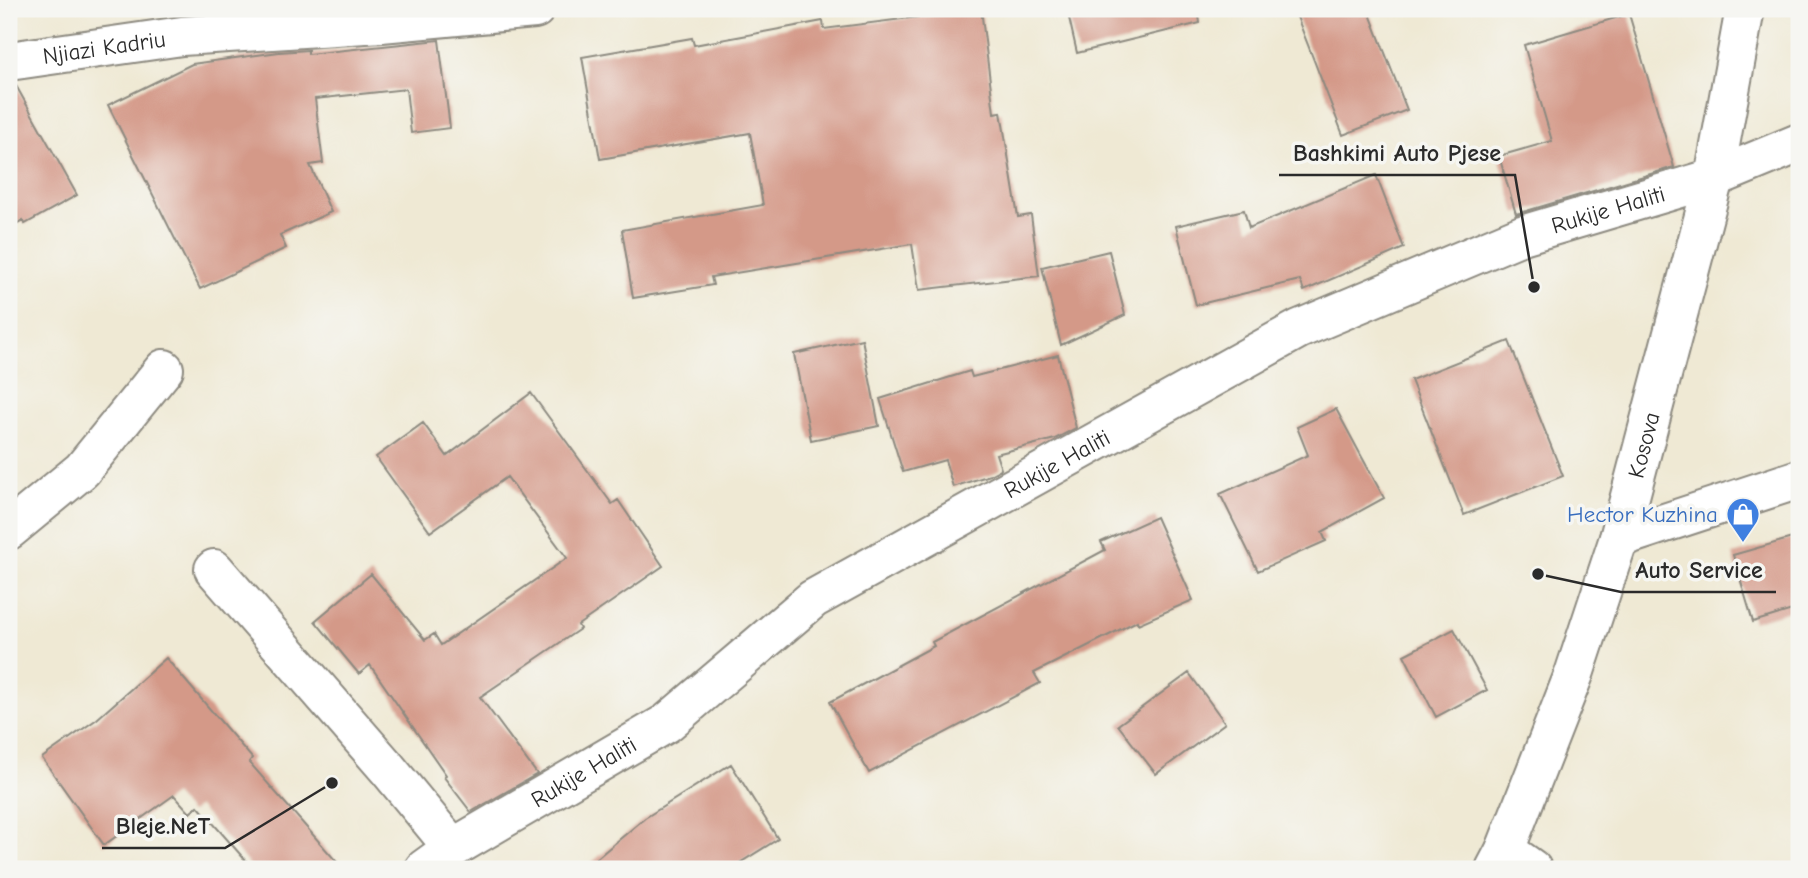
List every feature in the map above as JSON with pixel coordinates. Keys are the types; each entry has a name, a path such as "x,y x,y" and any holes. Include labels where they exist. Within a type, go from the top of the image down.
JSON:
{"street":[{"name":"Njiazi Kadriu","path":"9,61 182,36 382,23 535,9"},
{"name":"Kosova","path":"1511,863 1619,538 1714,178 1745,9"},
{"name":"Rukije Haliti","path":"214,569 388,769 439,858 667,723 813,599 1299,328 1522,235 1714,178 1799,143"},
{"path":"9,530 82,470 164,369"},
{"path":"1619,538 1799,479"}],"building":[{"path":"981,9 994,113 1001,112 1018,217 1031,215 1039,276 919,290 912,244 711,277 713,285 633,298 622,230 763,205 750,133 600,159 582,57 692,38 694,45 823,21 824,29"},
{"path":"1067,9 1198,9 1200,23 1077,53"},
{"path":"1294,9 1368,9 1407,110 1343,135"},
{"path":"1629,14 1674,167 1516,214 1499,156 1552,141 1524,45"},
{"path":"439,40 450,128 411,133 406,89 315,99 323,163 310,165 331,212 280,235 286,248 200,289 108,105 192,64 279,52 308,50 308,54"},
{"path":"9,82 14,82 77,195 25,224 23,220 9,228"},
{"path":"1376,175 1404,248 1304,291 1300,280 1196,305 1176,226 1244,210 1249,228"},
{"path":"1109,251 1125,315 1061,345 1042,267"},
{"path":"862,339 879,426 811,440 794,354"},
{"path":"1509,341 1563,476 1464,515 1411,380"},
{"path":"1058,355 1076,428 1055,439 996,454 1001,469 953,487 945,460 903,472 880,399 970,371 972,377"},
{"path":"531,393 612,504 618,500 663,566 578,625 580,629 480,697 537,774 471,812 444,777 446,775 370,665 359,674 315,621 371,574 425,640 434,634 441,645 567,558 507,477 430,532 376,457 423,423 447,456"},
{"path":"1336,409 1384,498 1322,532 1326,541 1258,571 1220,494 1308,455 1297,427"},
{"path":"1156,517 1193,600 1138,624 1137,621 1034,673 1040,683 869,773 830,702 934,646 932,642 1105,550 1101,542"},
{"path":"1799,536 1799,608 1753,622 1733,555"},
{"path":"1454,629 1487,690 1436,717 1404,655"},
{"path":"166,658 252,758 249,762 343,869 253,869 198,806 190,813 174,795 104,845 42,758 97,719"},
{"path":"1189,673 1225,723 1156,774 1118,725"},
{"path":"731,764 778,839 730,869 584,869 645,818"}],"place":[{"name":"Bashkimi Auto Pjese","path":"1534,287"},
{"name":"Hector Kuzhina","path":"1743,544"},
{"name":"Auto Service","path":"1538,574"},
{"name":"Bleje.NeT","path":"332,783"}]}
